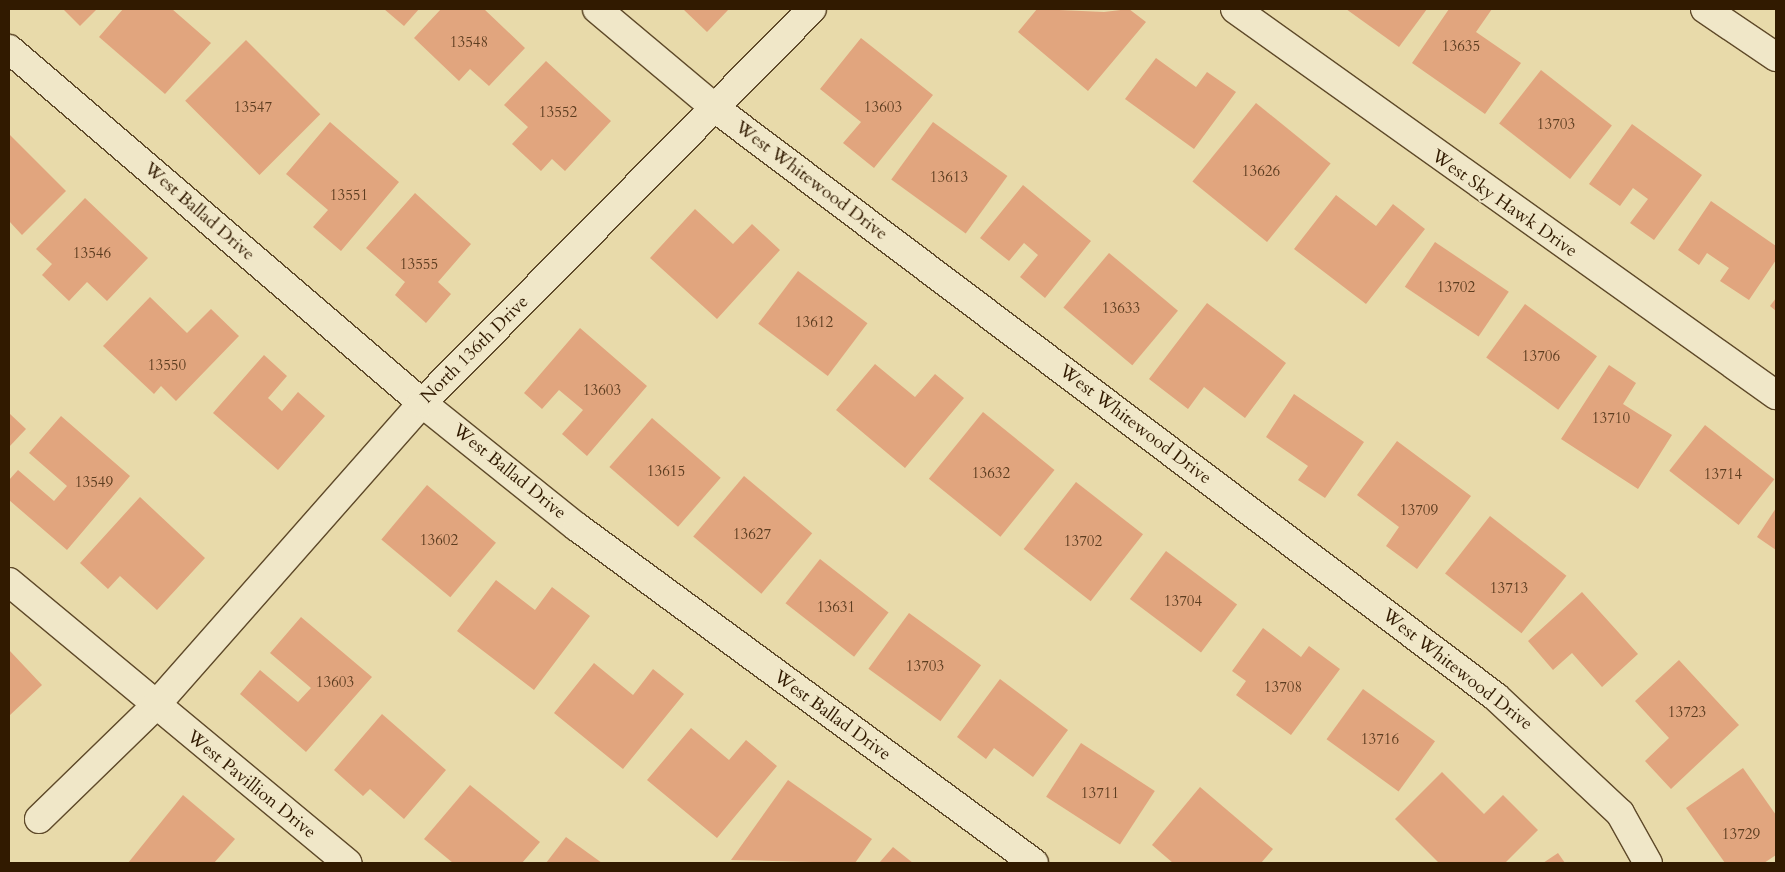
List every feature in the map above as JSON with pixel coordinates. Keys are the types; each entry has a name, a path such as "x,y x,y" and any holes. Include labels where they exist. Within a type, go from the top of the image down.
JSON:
{"street":[{"name":"West Whitewood Drive","path":"598,9 715,108 1496,697 1620,813 1648,863"},
{"name":"North 136th Drive","path":"154,706 422,403 812,9"},
{"name":"West Sky Hawk Drive","path":"1235,9 1776,395"},
{"path":"1705,9 1776,57"},
{"name":"West Ballad Drive","path":"9,49 422,403 578,527 1034,863"},
{"name":"West Pavillion Drive","path":"9,582 154,706 348,863"},
{"path":"39,819 154,706"}],"building":[{"path":"63,9 97,9 80,26"},
{"path":"123,9 172,9 211,43 165,94 99,37"},
{"path":"384,9 419,9 404,26"},
{"path":"441,9 484,9 525,48 489,86 470,69 459,81 414,38"},
{"path":"683,9 729,9 707,32"},
{"path":"1037,9 1104,12 1129,9 1146,22 1088,91 1018,32"},
{"path":"1346,9 1427,9 1399,47"},
{"path":"1449,9 1492,9 1476,32 1521,63 1485,114 1412,63"},
{"path":"861,38 933,95 874,168 843,143 861,122 820,89"},
{"path":"246,40 320,114 259,175 185,101"},
{"path":"1156,58 1196,87 1207,72 1236,92 1194,149 1125,99"},
{"path":"546,61 611,121 565,171 552,159 541,171 512,144 528,127 504,105"},
{"path":"1541,70 1612,125 1570,179 1499,124"},
{"path":"1256,103 1331,163 1267,242 1192,181"},
{"path":"330,122 399,182 341,251 313,227 328,210 286,174"},
{"path":"933,122 1007,176 966,234 891,179"},
{"path":"1632,124 1702,175 1654,240 1630,223 1648,199 1633,188 1620,206 1589,184"},
{"path":"9,134 66,191 22,235 9,221"},
{"path":"1023,185 1091,241 1045,298 1020,277 1038,255 1024,243 1009,261 980,238"},
{"path":"415,193 471,244 438,282 451,294 426,323 395,295 405,282 366,248"},
{"path":"1336,195 1376,226 1393,204 1425,229 1366,304 1294,249"},
{"path":"85,198 148,258 107,301 87,282 69,301 42,275 52,264 36,249"},
{"path":"1711,201 1776,246 1776,260 1749,300 1720,281 1729,268 1707,253 1699,265 1678,250"},
{"path":"695,209 733,244 752,224 780,250 717,319 650,258"},
{"path":"1435,242 1509,292 1479,337 1405,287"},
{"path":"1109,253 1178,311 1132,365 1063,307"},
{"path":"798,271 867,323 828,376 758,324"},
{"path":"150,297 187,333 211,309 239,336 176,401 161,386 154,394 103,346"},
{"path":"1776,298 1776,311 1770,306"},
{"path":"1207,303 1286,363 1245,418 1204,387 1188,409 1149,379"},
{"path":"1525,304 1597,356 1558,410 1486,357"},
{"path":"580,328 647,386 587,456 562,434 583,410 559,390 542,409 524,393"},
{"path":"264,355 287,376 268,398 282,411 298,392 325,416 278,470 213,413"},
{"path":"875,364 915,397 935,374 964,398 905,468 836,410"},
{"path":"1609,365 1636,383 1623,404 1672,435 1638,489 1561,439"},
{"path":"1294,394 1364,442 1325,498 1298,480 1308,466 1266,437"},
{"path":"983,412 1054,470 1000,537 929,479"},
{"path":"9,413 26,429 9,447"},
{"path":"61,416 130,476 67,550 9,500 9,480 18,470 54,501 67,486 29,453"},
{"path":"652,418 721,478 678,527 609,467"},
{"path":"1705,425 1774,479 1739,525 1669,471"},
{"path":"1397,441 1471,496 1417,569 1386,546 1399,527 1357,495"},
{"path":"744,476 812,533 761,594 693,537"},
{"path":"1076,482 1143,534 1091,601 1024,549"},
{"path":"427,485 496,543 450,597 381,539"},
{"path":"140,497 205,558 157,610 120,576 108,589 80,563"},
{"path":"1776,508 1776,550 1757,537"},
{"path":"1490,516 1566,576 1521,633 1445,574"},
{"path":"1166,551 1237,605 1201,652 1130,599"},
{"path":"820,559 889,613 854,657 786,603"},
{"path":"496,580 535,610 552,587 590,616 534,690 457,631"},
{"path":"1582,592 1638,654 1602,687 1572,653 1553,670 1528,641"},
{"path":"909,613 981,665 940,721 868,669"},
{"path":"301,617 372,677 306,752 240,694 260,670 298,702 311,688 270,653"},
{"path":"1263,628 1301,657 1309,646 1340,669 1291,735 1236,695 1246,681 1232,671"},
{"path":"9,650 42,685 9,716"},
{"path":"1679,660 1739,725 1671,789 1645,761 1669,738 1635,701"},
{"path":"594,663 633,695 653,669 684,694 623,769 554,713"},
{"path":"1000,679 1068,730 1033,777 994,748 986,759 957,737"},
{"path":"1363,689 1435,741 1399,791 1327,739"},
{"path":"382,714 446,770 404,819 370,789 363,796 334,770"},
{"path":"691,728 729,760 746,740 777,766 717,838 647,780"},
{"path":"1081,743 1155,791 1120,845 1046,797"},
{"path":"1743,768 1776,815 1776,855 1764,863 1725,863 1686,808"},
{"path":"1442,772 1484,814 1503,795 1538,830 1505,863 1439,863 1395,819"},
{"path":"788,780 872,839 855,863 731,860"},
{"path":"470,785 540,842 522,863 453,863 424,839"},
{"path":"1200,787 1273,849 1261,863 1173,863 1152,845"},
{"path":"183,795 235,839 214,863 128,863"},
{"path":"566,837 602,863 546,863"},
{"path":"893,847 913,863 879,863"},
{"path":"1558,853 1565,863 1543,863"}]}
